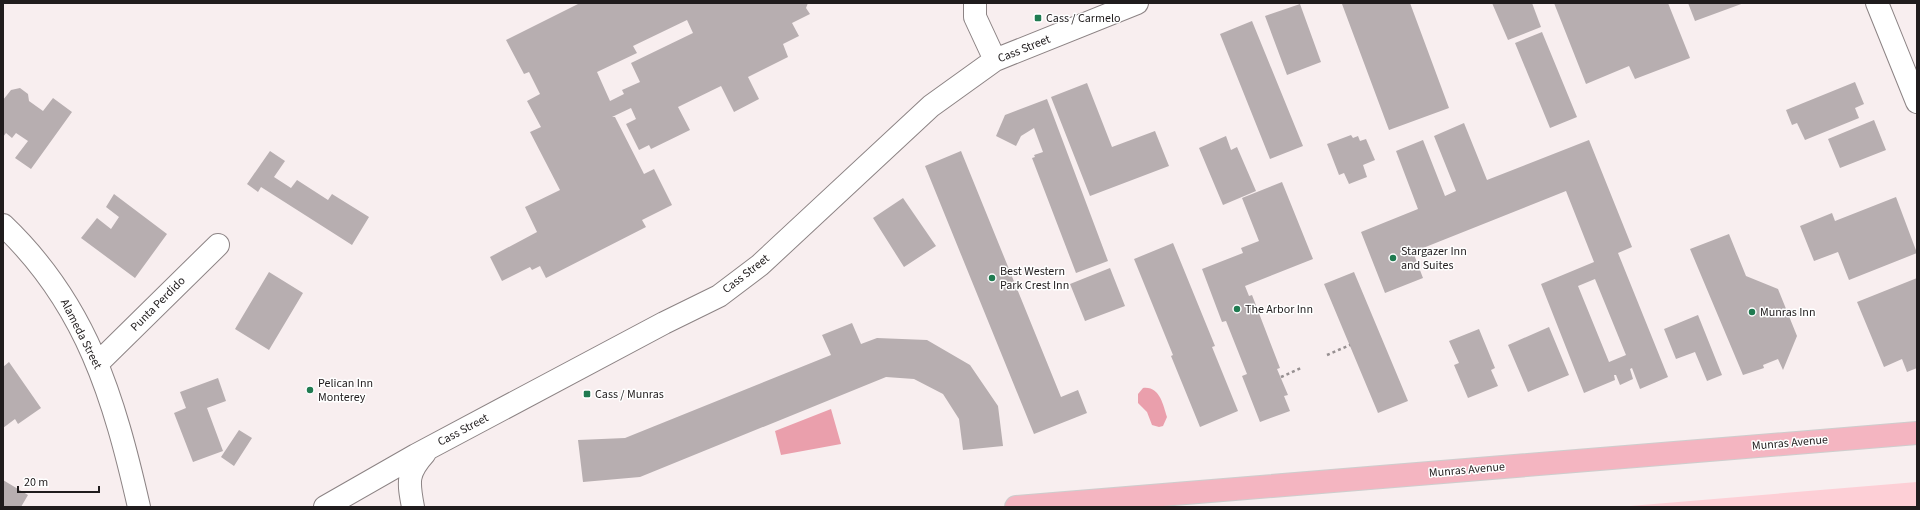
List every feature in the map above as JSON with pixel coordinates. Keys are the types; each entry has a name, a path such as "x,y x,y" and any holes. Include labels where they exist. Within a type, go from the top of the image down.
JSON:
{"main road":[{"name":"Munras Avenue","path":"1016,507 1917,433"}],"street":[{"path":"975,3 976,17 995,60"},
{"name":"Cass Street","path":"325,507 430,448 664,323 719,296 760,265 931,106 995,60 1137,3"},
{"path":"1877,3 1917,102"},
{"name":"Alameda Street","path":"3,225 22,243 56,285 78,322 98,363 126,449 139,507"},
{"name":"Punta Perdido","path":"98,363 218,245"},
{"path":"413,507 409,477 414,465 430,448"}],"path":[{"path":"1328,355 1350,345"},
{"path":"1281,377 1301,368"}],"shaded area":[{"path":"1143,388 1153,390 1160,397 1167,417 1163,426 1159,427 1152,425 1147,412 1138,403 1138,394"},
{"path":"831,409 841,444 781,455 775,431"},
{"path":"1917,482 1917,507 1618,507"}],"building":[{"path":"580,3 808,3 806,8 810,14 792,23 799,36 783,44 788,57 748,77 759,99 734,112 721,86 678,107 690,130 651,149 649,145 639,150 626,124 636,119 631,108 612,117 615,117 644,174 654,169 672,205 642,220 646,227 546,278 540,266 532,270 530,267 502,281 490,257 537,232 525,207 560,190 530,132 541,127 527,101 540,94 529,72 524,74 506,40","holes":["687,20 693,33 631,63 640,82 622,90 624,94 610,101 597,72 637,53 633,46"]},
{"path":"1410,3 1449,108 1389,130 1342,4"},
{"path":"1492,3 1532,3 1541,27 1508,40"},
{"path":"1554,3 1668,3 1690,58 1635,79 1629,66 1586,84"},
{"path":"1688,3 1744,3 1695,21"},
{"path":"1300,4 1321,62 1287,75 1265,16"},
{"path":"1252,21 1303,146 1270,159 1220,34"},
{"path":"1542,32 1577,117 1550,128 1515,43"},
{"path":"1855,82 1864,104 1855,108 1859,118 1805,140 1797,123 1792,125 1786,110"},
{"path":"1087,83 1112,147 1155,131 1169,166 1090,196 1051,97"},
{"path":"20,88 28,94 29,101 43,111 53,98 72,112 31,169 15,158 28,141 16,133 12,138 6,133 3,137 3,100 11,90"},
{"name":"Best Western Park Crest Inn","path":"1047,99 1108,261 1076,273 1032,158 1035,157 1034,155 1043,152 1034,128 1021,136 1016,146 996,136 1005,115"},
{"path":"1874,120 1886,150 1840,168 1828,139"},
{"name":"Stargazer Inn and Suites","path":"1464,123 1487,180 1589,140 1632,247 1618,253 1668,377 1640,389 1632,368 1630,369 1633,379 1620,385 1616,375 1614,375 1615,380 1584,393 1541,284 1594,262 1566,191 1413,252 1423,278 1385,293 1361,232 1418,209 1396,151 1423,140 1445,196 1456,191 1434,136","holes":["1595,279 1626,355 1609,362 1578,286"]},
{"path":"1351,135 1353,138 1358,136 1360,141 1366,139 1375,160 1363,165 1367,177 1349,184 1344,173 1339,175 1327,144"},
{"path":"1226,136 1231,150 1237,147 1256,191 1223,205 1199,148"},
{"path":"270,151 285,161 274,177 291,188 297,180 328,200 332,194 369,217 352,245 261,187 258,192 247,184"},
{"name":"Best Western Park Crest Inn","path":"961,151 1061,397 1078,390 1087,413 1034,434 925,166"},
{"name":"The Arbor Inn","path":"1282,182 1313,259 1245,286 1249,296 1252,295 1280,368 1277,369 1288,395 1284,396 1290,411 1260,422 1242,376 1247,374 1226,321 1222,322 1202,269 1243,253 1241,248 1259,241 1242,198"},
{"path":"114,194 167,234 135,278 81,238 97,218 111,229 119,217 106,207"},
{"path":"1896,197 1917,253 1849,280 1838,252 1814,261 1800,226 1832,213 1835,221"},
{"path":"903,198 936,246 904,267 873,218"},
{"name":"Munras Inn","path":"1729,234 1746,276 1778,289 1797,336 1783,370 1778,359 1763,365 1764,368 1743,375 1690,249"},
{"path":"1173,243 1215,346 1212,347 1238,411 1200,427 1134,259"},
{"name":"Best Western Park Crest Inn","path":"1110,268 1125,306 1085,321 1070,284"},
{"path":"269,272 303,293 269,350 235,329"},
{"name":"The Arbor Inn","path":"1354,272 1408,401 1378,413 1324,284"},
{"path":"1917,278 1917,368 1907,372 1902,359 1884,367 1857,302"},
{"path":"1698,315 1722,375 1707,381 1695,352 1676,359 1664,329"},
{"path":"852,323 861,344 877,338 927,340 970,365 998,406 1003,446 963,450 959,419 943,394 914,379 886,377 640,477 583,482 578,440 625,438 831,355 822,335"},
{"path":"1549,327 1569,375 1528,392 1508,345"},
{"path":"1479,329 1495,368 1491,370 1498,386 1468,398 1454,365 1459,363 1449,341"},
{"path":"9,362 41,408 18,424 15,419 3,428 3,367"},
{"path":"218,378 226,401 207,408 223,451 193,462 174,413 186,408 180,392"},
{"path":"239,430 252,438 234,466 221,457"},
{"path":"3,480 28,495 21,507 3,507"}],"place":[{"name":"Cass / Carmelo","path":"1038,18"},
{"name":"Stargazer Inn and Suites","path":"1393,258"},
{"name":"Best Western Park Crest Inn","path":"992,278"},
{"name":"The Arbor Inn","path":"1237,309"},
{"name":"Munras Inn","path":"1752,312"},
{"name":"Pelican Inn Monterey","path":"310,390"},
{"name":"Cass / Munras","path":"587,394"}]}
